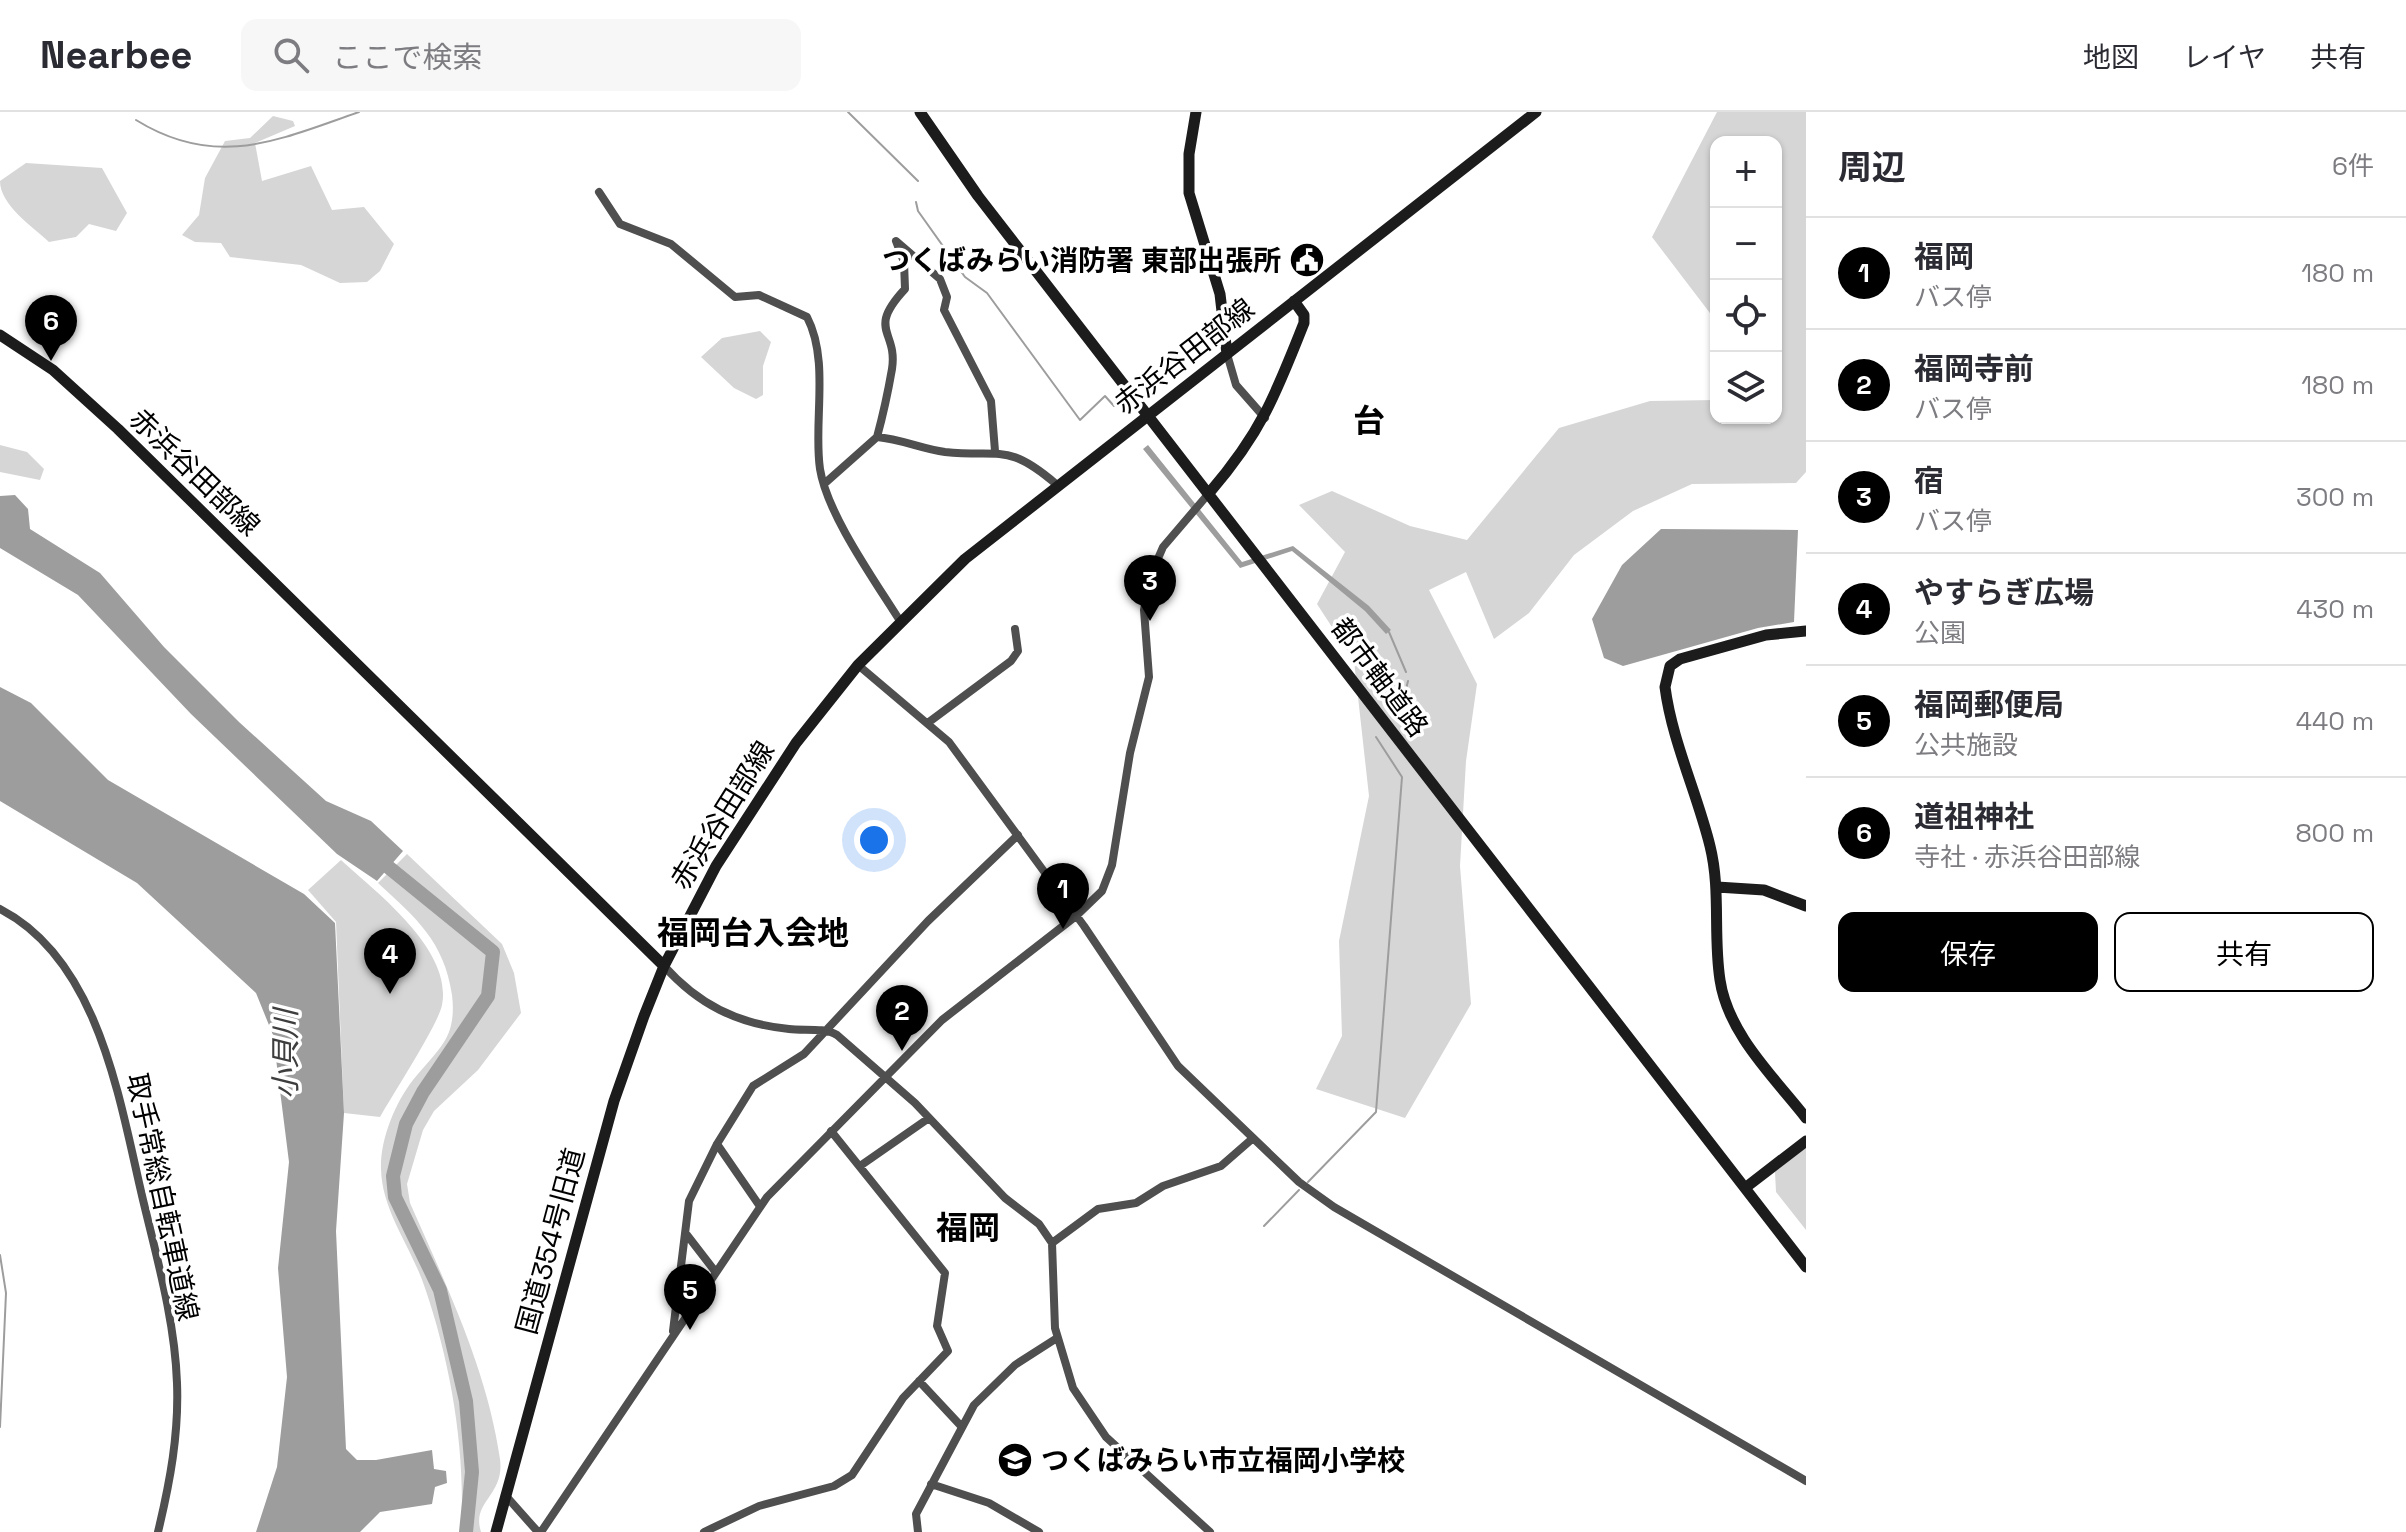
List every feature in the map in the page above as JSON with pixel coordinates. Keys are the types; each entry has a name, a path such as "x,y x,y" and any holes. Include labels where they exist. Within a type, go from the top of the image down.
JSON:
{"main road":[{"name":"都市軸道路","path":"920,112 978,196 1210,492 1588,988 1806,1267"},
{"path":"1196,112 1189,154 1189,193 1220,294 1227,354"},
{"name":"赤浜谷田部線","path":"0,335 53,370 118,429 664,966 716,866 765,786 858,665 900,621 974,551 1056,484 1536,112"},
{"path":"1210,492 1266,418 1304,323 1304,315 1294,301"},
{"path":"1806,631 1766,635 1680,659 1667,672 1666,694 1701,811 1717,887 1719,977 1728,1009 1743,1038 1806,1118"},
{"path":"1717,887 1764,890 1806,906"},
{"name":"国道354号旧道","path":"496,1532 614,1101 664,966"},
{"path":"1745,1188 1806,1141"}],"street":[{"path":"599,192 620,224 671,244 735,297 767,297 807,317 820,385 818,450 824,484 852,543 900,621"},
{"path":"824,484 877,437 893,367 884,324 886,314 905,289 904,262 896,241 940,279 947,297 944,310 991,401 995,451"},
{"path":"1227,354 1236,385 1266,418"},
{"path":"877,437 946,452 995,451 1020,458 1056,484"},
{"path":"505,1495 540,1532 759,1205 885,1075 965,1001 1096,900 1112,865 1130,753 1149,677 1144,610 1150,577 1163,547 1210,492"},
{"path":"929,722 1011,661 1018,651 1015,629"},
{"path":"858,665 949,742 1076,916 1172,1058 1299,1182 1334,1207 1806,1481"},
{"path":"673,1332 689,1201 717,1144 753,1086 804,1054 928,921 1018,835"},
{"name":"取手常総自転車道線","path":"0,909 29,929 56,957 84,1000 113,1069 157,1259 177,1379 174,1453 158,1532"},
{"path":"664,966 690,993 736,1019 787,1029 829,1030 885,1075 1005,1198 1039,1224 1052,1243 1057,1338 1073,1388 1098,1428 1210,1532"},
{"path":"860,1166 929,1118"},
{"path":"704,1532 759,1506 834,1486 852,1475 903,1398 948,1351 937,1326 945,1273 831,1131"},
{"path":"1052,1243 1098,1209 1136,1203 1163,1186 1221,1166 1252,1139"},
{"path":"717,1144 759,1205"},
{"path":"687,1235 714,1270"},
{"path":"918,1532 916,1514 961,1426 983,1393 1015,1365 1057,1338"},
{"path":"919,1381 961,1426"},
{"path":"931,1484 989,1503 1039,1532"}],"shaded area":[{"path":"1717,112 1806,112 1806,472 1796,483 1692,484 1633,511 1574,555 1529,613 1494,639 1466,572 1429,590 1477,684 1466,761 1460,866 1471,1004 1405,1118 1316,1089 1342,1036 1339,941 1369,796 1354,661 1317,604 1345,552 1299,505 1332,491 1410,526 1467,540 1559,428 1650,401 1710,400 1710,424 1782,424 1782,136 1710,136 1710,313 1652,237"},
{"path":"273,116 293,121 295,126 255,143 262,181 311,166 332,210 364,207 394,244 380,271 367,282 340,283 301,265 230,257 221,243 195,242 182,235 199,215 205,178 225,141 250,138"},
{"path":"26,163 102,168 127,213 116,231 89,224 76,237 49,242 18,215 1,190 0,181"},
{"path":"760,331 771,342 763,366 763,395 756,399 734,388 701,357 722,338"},
{"path":"0,445 27,452 44,469 40,480 0,472"},
{"path":"407,854 502,944 514,973 521,1013 478,1070 434,1111 423,1130 407,1184 410,1203 475,1360 494,1426 500,1471 498,1482 480,1513 481,1532 461,1532 459,1440 449,1378 425,1288 386,1200 381,1169 383,1146 395,1111 406,1089 444,1042 453,1013 448,976 435,945 416,920 378,883"},
{"path":"341,860 409,924 436,964 442,984 439,1015 380,1117 344,1113 336,922 308,890"},
{"path":"1806,1147 1806,1230 1776,1192 1775,1172"}],"water":[{"path":"1148,445 1242,562 1293,546 1369,606 1391,630 1386,634 1365,611 1292,551 1240,568 1143,449"},
{"path":"15,495 28,509 30,529 100,573 164,647 239,722 326,801 371,821 403,851 377,881 337,854 191,714 78,595 0,548 0,496"},
{"path":"1661,529 1798,530 1794,622 1758,628 1623,666 1604,658 1592,619 1622,565"},
{"name":"小貝川","path":"0,687 31,703 108,780 304,894 335,923 344,1113 336,1231 346,1449 357,1460 376,1460 432,1450 434,1469 446,1471 447,1483 435,1487 432,1504 380,1512 360,1532 256,1532 277,1467 287,1377 278,1268 289,1162 273,1035 256,993 137,883 0,801"}],"waterway":[{"path":"136,120 194,144 221,147 274,140 359,112"},
{"path":"848,112 918,181"},
{"path":"916,202 918,211 965,277 987,293 1080,420 1105,396 1114,406"},
{"path":"1389,632 1406,672"},
{"path":"1405,693 1408,681"},
{"path":"1308,1182 1376,1112 1402,777 1376,737"},
{"path":"376,857 493,952 488,996 423,1092 406,1124 393,1176 395,1197 440,1290 466,1401 472,1472 466,1532"},
{"path":"1264,1226 1299,1190"},
{"path":"0,1255 6,1293 0,1427"}],"place":[{"name":"つくばみらい消防署 東部出張所","path":"1307,260"},
{"name":"道祖神社","path":"51,361"},
{"name":"宿","path":"1150,621"},
{"name":"福岡","path":"1063,929"},
{"name":"やすらぎ広場","path":"390,994"},
{"name":"福岡寺前","path":"902,1051"},
{"name":"福岡郵便局","path":"690,1330"},
{"name":"つくばみらい市立福岡小学校","path":"1015,1460"}],"district":[{"name":"台","path":"1369,421"},
{"name":"福岡台入会地","path":"753,933"},
{"name":"福岡","path":"968,1228"}]}
